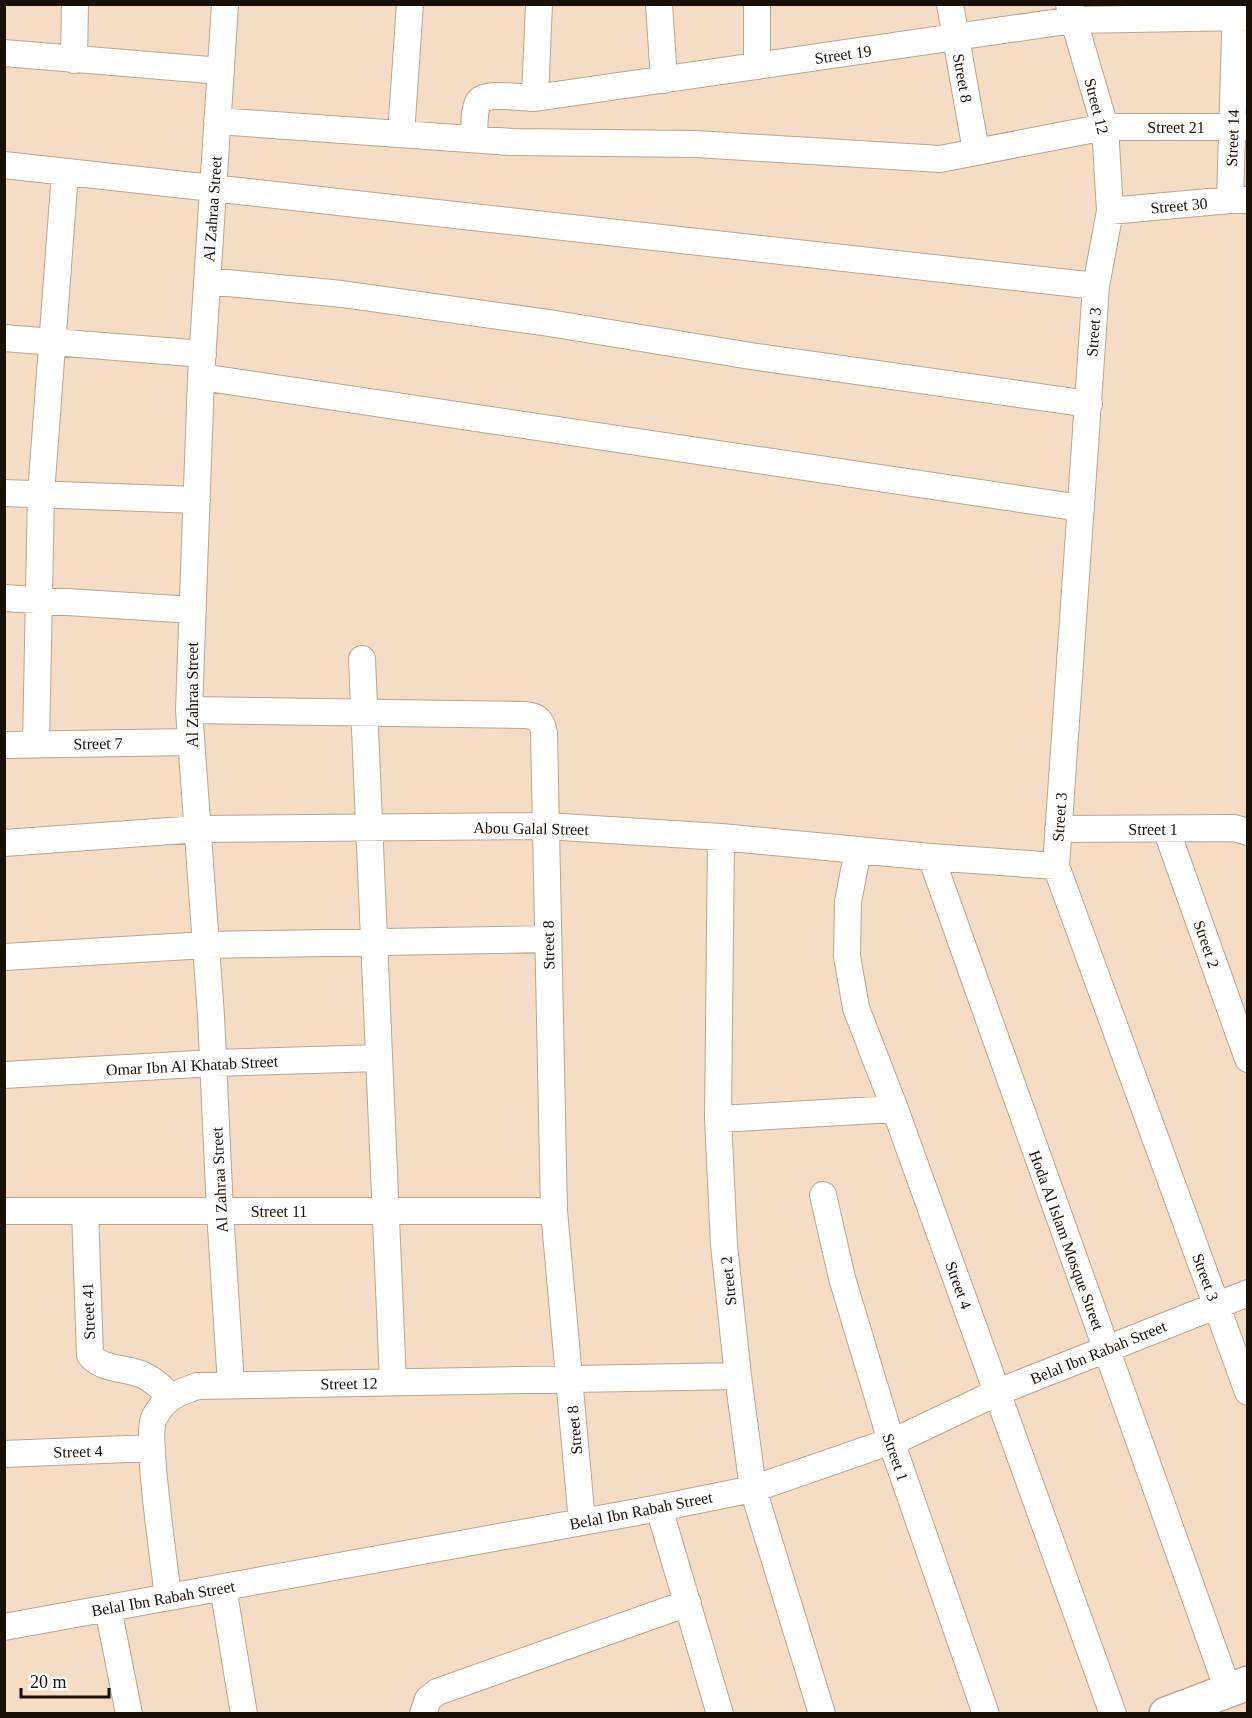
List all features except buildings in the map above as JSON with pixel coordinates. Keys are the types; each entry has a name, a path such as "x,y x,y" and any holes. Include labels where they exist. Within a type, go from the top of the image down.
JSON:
{"street":[{"path":"74,60 75,4"},
{"name":"Al Zahraa Street","path":"225,4 202,366 189,710 214,1063 220,1211 231,1385"},
{"path":"401,134 410,4"},
{"path":"535,98 539,4"},
{"path":"659,4 664,80"},
{"path":"757,4 757,66"},
{"name":"Street 8","path":"950,4 976,151"},
{"name":"Street 19","path":"474,139 476,109 479,101 486,96 535,98 664,80 956,38 1071,12 1240,12"},
{"name":"Street 12","path":"1071,12 1105,127 1110,211"},
{"name":"Street 14","path":"1239,200 1240,12"},
{"path":"4,53 221,71"},
{"name":"Street 21","path":"217,121 524,142 696,144 940,159 1105,127 1240,127"},
{"path":"4,165 1096,286"},
{"path":"36,744 41,494 65,172"},
{"name":"Street 30","path":"1110,211 1239,200"},
{"name":"Street 3","path":"1110,211 1096,286 1056,866 1248,1392"},
{"path":"207,281 342,294 757,357 1089,404"},
{"path":"4,338 52,342 1082,508"},
{"path":"4,493 197,500"},
{"path":"4,598 193,610"},
{"path":"362,659 393,1382"},
{"name":"Street 8","path":"189,710 535,716 542,723 554,1211 582,1522"},
{"name":"Street 7","path":"4,745 191,742"},
{"name":"Abou Galal Street","path":"4,843 198,830 546,826 721,837 931,857 1056,866"},
{"name":"Street 1","path":"1058,829 1234,828 1248,831"},
{"name":"Street 2","path":"1166,829 1248,1059"},
{"name":"Street 2","path":"721,837 718,1119 724,1245 738,1376 753,1489 822,1713"},
{"name":"Street 4","path":"858,850 848,902 847,956 856,1008 895,1109 1113,1713"},
{"name":"Hoda Al Islam Mosque Street","path":"931,857 1106,1349 1238,1686"},
{"path":"4,957 206,945 548,939"},
{"name":"Omar Ibn Al Khatab Street","path":"4,1075 214,1063 379,1058"},
{"path":"718,1119 895,1109"},
{"name":"Street 1","path":"823,1195 842,1278 891,1442 986,1713"},
{"name":"Street 41","path":"84,1211 90,1355 95,1362 104,1366 128,1370 144,1376 158,1384 170,1396"},
{"name":"Street 11","path":"4,1212 554,1211"},
{"name":"Belal Ibn Rabah Street","path":"4,1627 753,1489 891,1442 998,1392 1248,1293"},
{"name":"Street 12","path":"170,1396 197,1386 738,1376"},
{"path":"168,1597 152,1448 153,1420 170,1396"},
{"name":"Street 4","path":"4,1454 152,1448"},
{"path":"659,1508 720,1713"},
{"path":"223,1587 244,1713"},
{"path":"423,1713 429,1699 437,1692 687,1603"},
{"path":"108,1608 129,1713"},
{"path":"1167,1713 1238,1686"}]}
